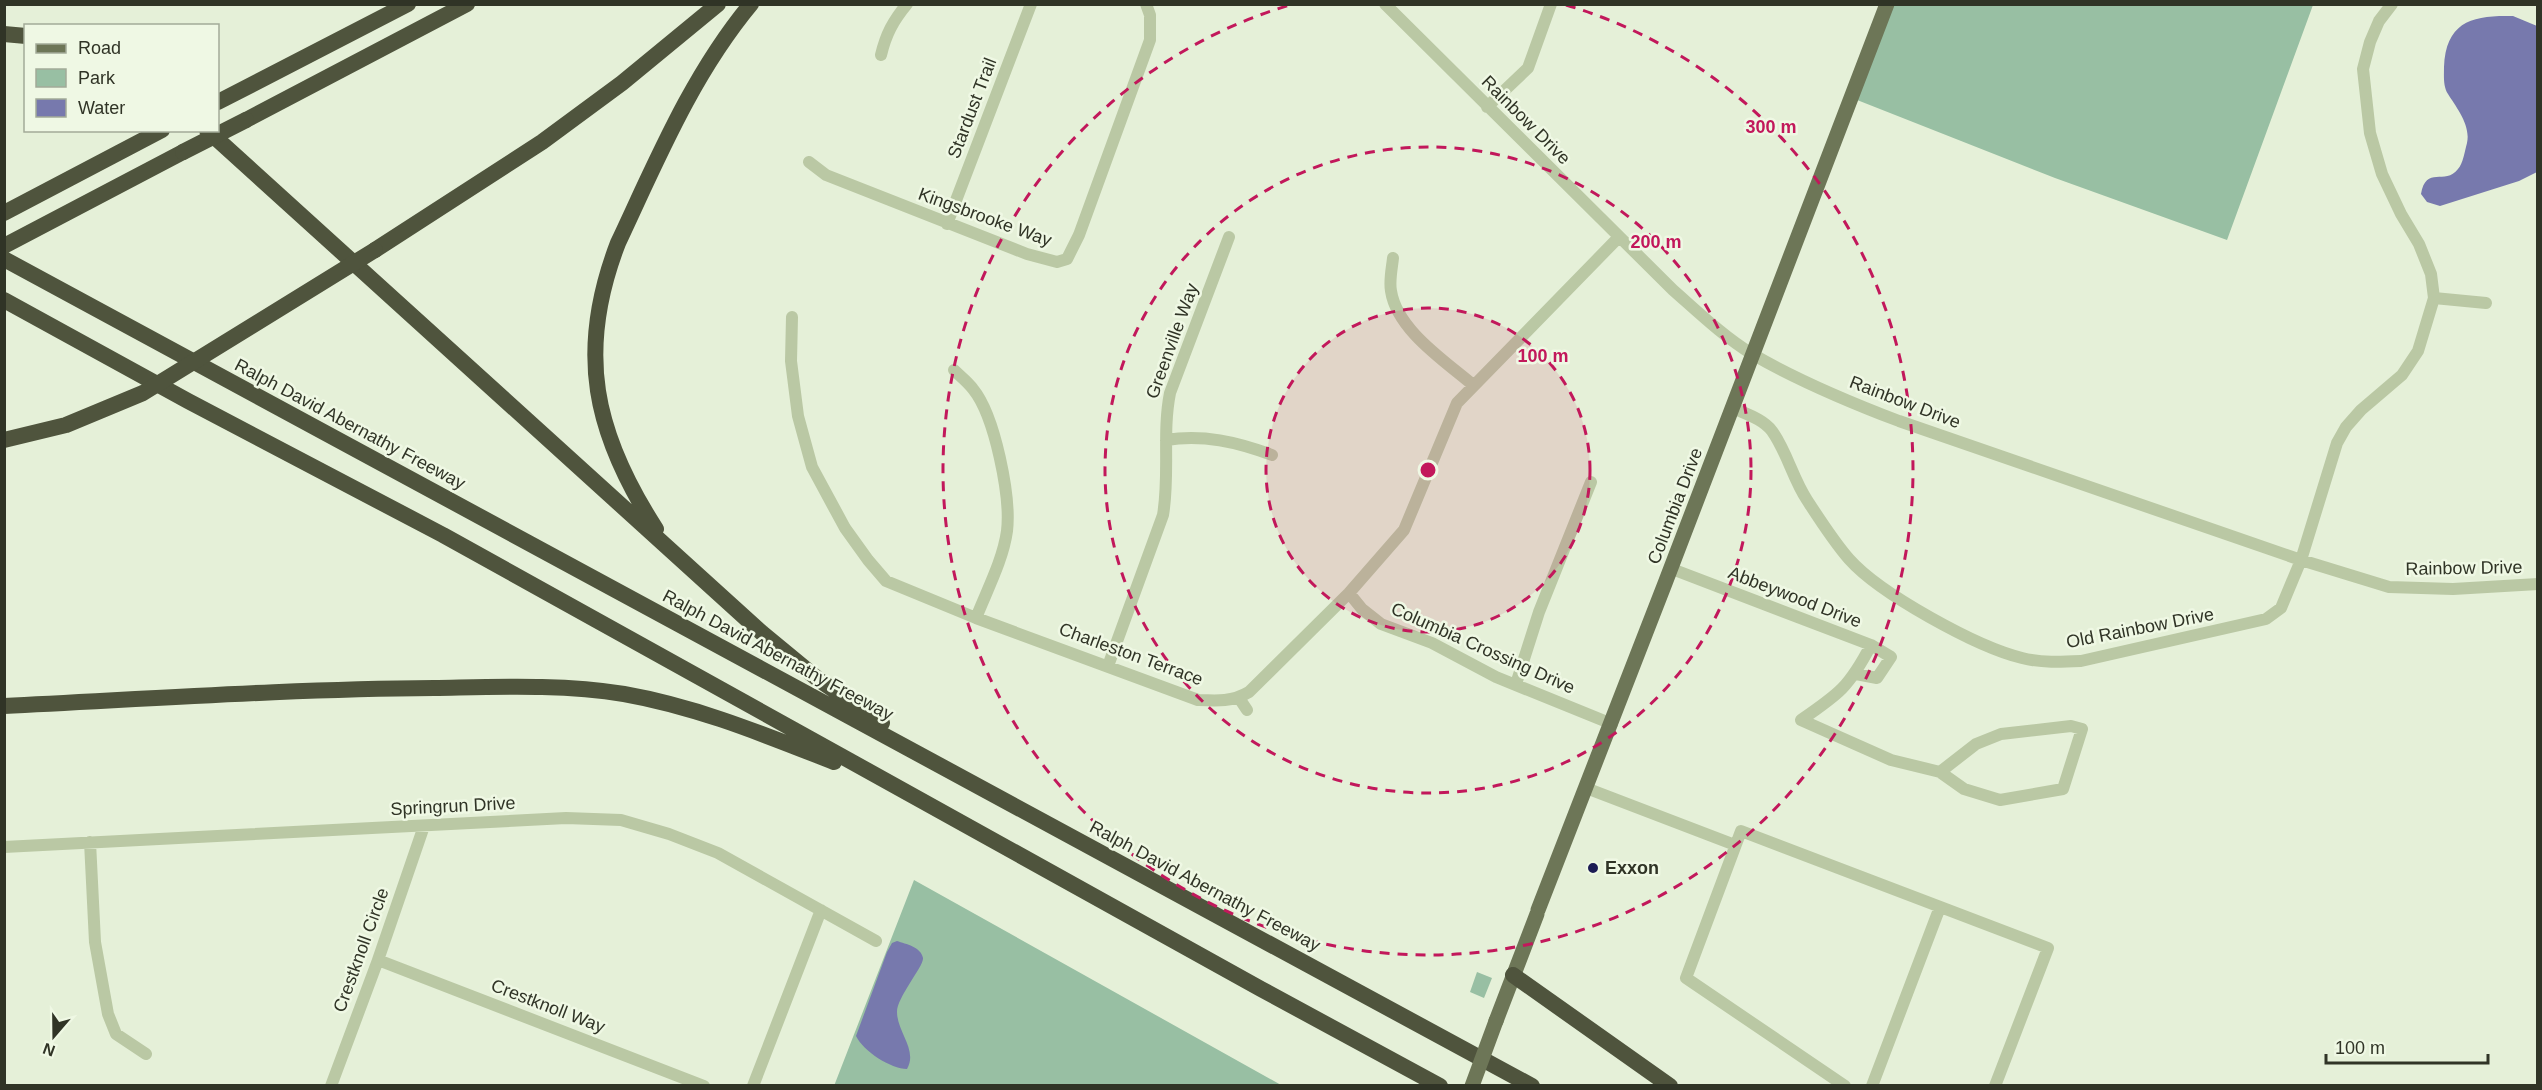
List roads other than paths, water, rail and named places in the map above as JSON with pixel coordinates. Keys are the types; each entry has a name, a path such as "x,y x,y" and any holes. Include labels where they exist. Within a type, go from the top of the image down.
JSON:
{"highway":[{"path":"220,101 408,4"},
{"path":"4,246 466,4"},
{"path":"4,440 66,425 143,393 375,250 542,142 622,83 718,4"},
{"path":"684,562 657,530 634,495 608,438 602,416 595,369 597,318 608,268 618,243 690,92 727,34 751,4"},
{"path":"4,34 24,36"},
{"path":"4,200 159,132"},
{"path":"4,213 159,132"},
{"path":"209,132 762,633 819,680 881,722 1105,855"},
{"name":"Ralph David Abernathy Freeway","path":"4,259 1532,1086"},
{"path":"4,300 188,401 443,535 1440,1086"},
{"path":"4,706 347,688 541,687 610,693 669,703 731,721 896,787"},
{"path":"1513,975 1670,1086"}],"main road":[{"name":"Columbia Drive","path":"1472,1086 1513,975 1672,569 1733,408 1751,353 1887,4"}],"street":[{"path":"881,55 885,37 893,20 907,4"},
{"name":"Kingsbrooke Way","path":"809,162 826,175 947,224 1048,261 1058,262 1067,259 1079,235 1150,40 1150,15 1146,4"},
{"name":"Rainbow Drive","path":"1385,4 1618,238 1706,319 1751,353 1846,400 1899,421 2301,560 2389,587 2453,590 2538,584"},
{"path":"1487,107 1528,68 1551,4"},
{"path":"2392,4 2379,21 2370,42 2363,69 2370,134 2382,174 2401,214 2419,244 2431,274 2434,298 2486,303"},
{"name":"Stardust Trail","path":"947,224 1027,6"},
{"name":"Greenville Way","path":"1108,666 1163,515 1166,498 1165,416 1170,393 1229,237"},
{"path":"1247,710 1239,698 1249,692 1349,593 1404,530 1457,403 1618,238"},
{"path":"1393,258 1390,289 1395,307 1403,322 1473,386"},
{"name":"Old Rainbow Drive","path":"1733,408 1759,420 1771,430 1805,498 1850,560 1870,578 1940,622 1990,647 2021,658 2050,663 2081,661 2266,619 2280,608 2301,560 2337,443 2346,427 2361,410 2402,375 2418,351 2434,298"},
{"name":"Charleston Terrace","path":"792,317 791,361 798,416 812,467 844,528 885,581 976,618 1198,700 1221,701 1239,698"},
{"path":"954,370 974,390 986,413 996,440 1008,514 1007,532 1002,550 976,618"},
{"path":"1166,440 1214,438 1248,446 1272,455"},
{"path":"1516,684 1539,612 1591,482"},
{"name":"Abbeywood Drive","path":"1672,569 1871,645 1856,674 1841,692 1801,720 1890,760 1940,772 1964,789 2000,800 2063,789 2082,729 2071,726 2001,734 1976,744 1940,772"},
{"name":"Columbia Crossing Drive","path":"1349,593 1362,609 1381,624 1432,643 1496,677 1612,724"},
{"path":"1856,674 1877,678 1890,657 1871,645"},
{"path":"1587,788 1736,845"},
{"name":"Springrun Drive","path":"4,847 566,818 621,820 669,834 718,853 876,941"},
{"name":"Crestknoll Circle","path":"331,1086 378,960 424,826"},
{"path":"1845,1086 1686,978 1741,831 2048,948 1995,1086"},
{"path":"90,842 95,942 108,1014 116,1034 146,1054"},
{"path":"1872,1086 1940,907"},
{"path":"753,1086 821,910"},
{"name":"Crestknoll Way","path":"378,960 705,1086"}],"water":[{"path":"2513,16 2537,26 2537,172 2519,181 2440,206 2427,202 2421,194 2423,185 2431,178 2453,174 2460,167 2468,136 2459,110 2446,91 2444,67 2450,39 2456,30 2474,20"},
{"path":"897,941 916,949 923,958 901,998 897,1012 900,1027 909,1048 910,1062 907,1069 893,1066 878,1058 856,1036 887,952 892,943"}],"place":[{"name":"Exxon","path":"1593,868"}]}
